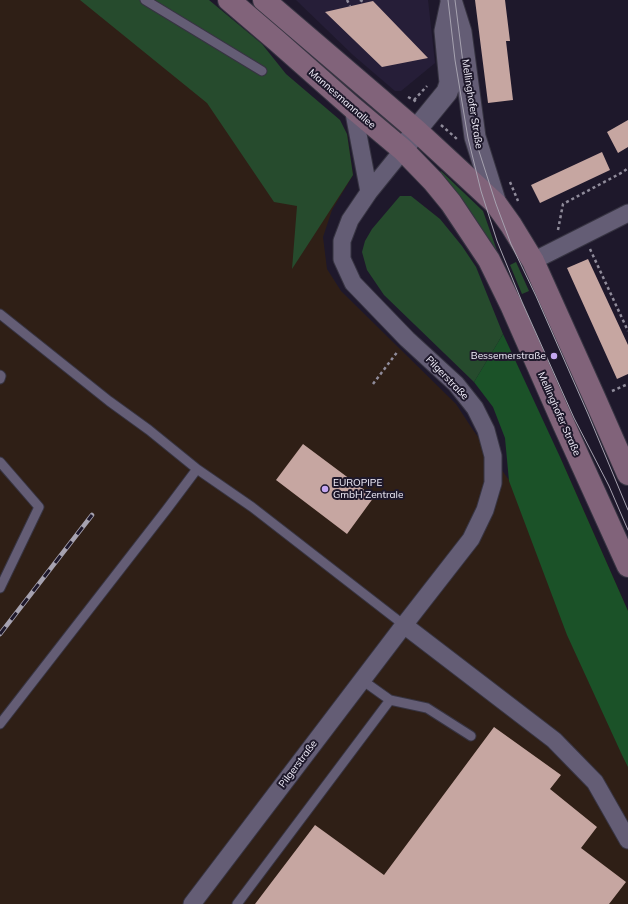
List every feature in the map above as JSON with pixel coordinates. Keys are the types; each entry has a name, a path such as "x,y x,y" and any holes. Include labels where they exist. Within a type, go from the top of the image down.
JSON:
{"main road":[{"name":"Mannesmannallee","path":"229,0 403,150 433,181 451,203"},
{"path":"264,0 416,130"},
{"name":"Mellinghofer Straße","path":"416,130 496,204 511,225 533,261 628,474"},
{"name":"Mellinghofer Straße","path":"451,203 489,260 512,307 560,418 628,566"}],"street":[{"name":"Mellinghofer Straße","path":"403,150 416,130 447,92 450,83 445,31 451,2"},
{"name":"Mellinghofer Straße","path":"451,2 461,32 475,137 496,204"},
{"path":"353,108 369,192"},
{"name":"Pilgerstraße","path":"192,904 471,539 486,510 493,483 493,456 486,430 475,408 456,384 407,339 353,283 342,259 342,241 350,220 369,192 403,150"},
{"path":"533,261 628,213"},
{"path":"404,625 554,740 595,782 628,840"}],"lane":[{"path":"145,0 262,71"},
{"path":"0,314 108,401 149,430 197,469 252,507 404,625"},
{"path":"0,375 2,376 0,379"},
{"path":"0,462 39,507 0,588"},
{"path":"0,724 197,469"},
{"path":"362,680 390,700 427,708 471,736"},
{"path":"237,904 390,700"}],"path":[{"path":"346,0 350,6"},
{"path":"360,0 365,3"},
{"path":"555,251 563,204 628,168"},
{"path":"507,176 520,204"},
{"path":"584,236 628,331"},
{"path":"373,384 407,339"}],"shaded area":[{"path":"0,0 171,0 347,134 353,175 332,210 323,237 327,269 341,291 456,404 509,480 560,457 628,611 628,904 0,904"},
{"path":"296,0 428,0 435,63 401,91 395,91 353,55"}],"green space":[{"path":"80,0 209,0 262,44 286,74 340,120 347,134 353,175 292,269 297,206 274,202 207,103"},
{"path":"441,171 483,211 501,262 438,175"},
{"path":"400,196 411,196 440,219 462,246 476,267 503,334 474,382 384,295 367,270 362,252 365,241 372,229"},
{"path":"516,262 529,291 522,294 510,265"},
{"path":"503,334 560,457 628,611 628,767 567,635 509,481 505,438 493,407 474,382"}],"building":[{"path":"475,0 505,0 510,41 506,41 513,100 488,103"},
{"path":"373,1 428,58 382,67 325,12"},
{"path":"628,120 628,147 618,153 607,132"},
{"path":"602,152 610,170 540,203 531,185"},
{"path":"588,259 628,345 628,374 617,379 567,268"},
{"name":"EUROPIPE GmbH Zentrale","path":"303,444 374,497 347,534 276,480"},
{"path":"494,727 561,775 550,789 597,827 581,848 626,882 609,904 255,904 315,825 384,875"}],"tram line":[{"path":"448,0 455,60 468,138 481,191 497,241 522,302 574,418 609,486 628,530"},
{"path":"455,0 468,102 477,145 496,204 511,244 536,296 588,414 628,510"}],"railway":[{"path":"0,634 92,515"}],"place":[{"name":"Bessemerstraße","path":"554,356"},
{"name":"EUROPIPE GmbH Zentrale","path":"325,489"}]}
